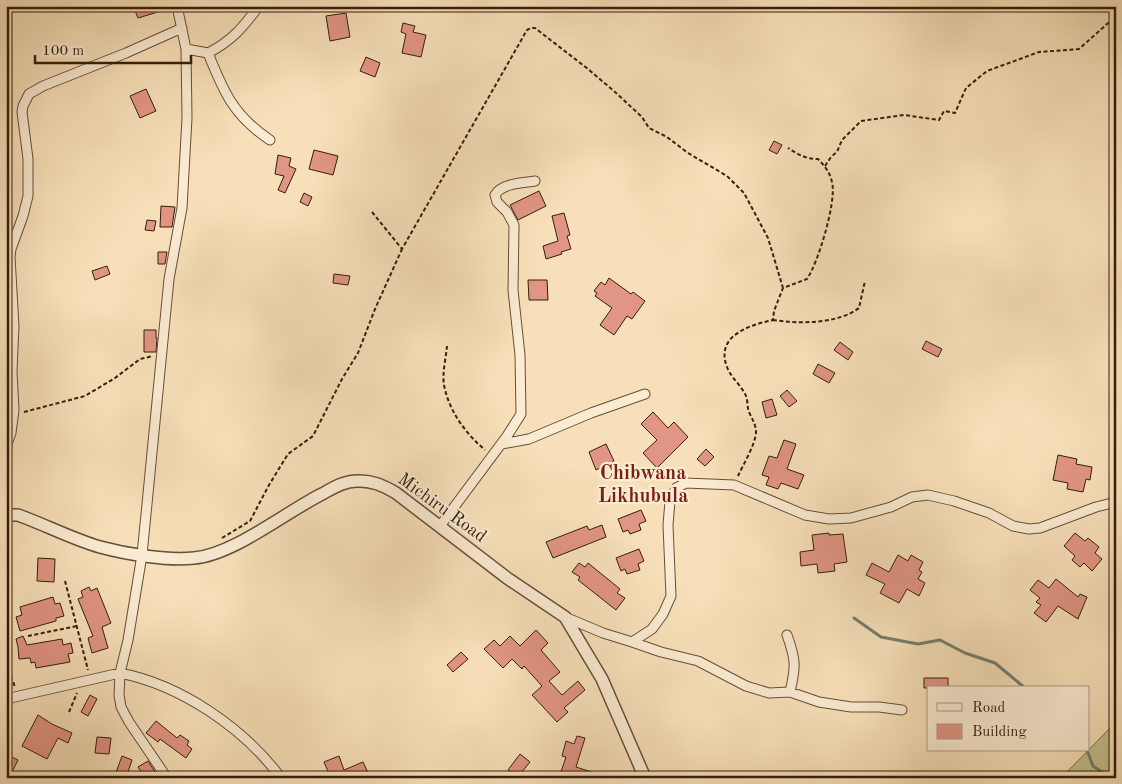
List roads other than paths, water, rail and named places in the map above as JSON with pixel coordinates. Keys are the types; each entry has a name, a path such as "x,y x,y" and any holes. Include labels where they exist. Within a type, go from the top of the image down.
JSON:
{"street":[{"path":"167,778 129,722 119,695 120,673 128,640 142,555 169,279 182,208 187,118 186,49 177,6"},
{"path":"186,49 208,53 224,45 238,33 259,6"},
{"path":"6,447 14,416 12,371 14,326 10,256 28,196 28,159 22,112 26,99 29,94 42,86 126,53 182,28"},
{"path":"208,53 226,96 238,114 249,125 270,140"},
{"path":"440,526 502,444 521,414 520,355 513,290 514,225 507,212 497,202 496,194 498,190 504,187 535,181"},
{"path":"502,444 529,439 591,413 645,394"},
{"name":"Michiru Road","path":"6,515 18,515 100,547 174,559 195,558 217,552 240,542 310,500 343,483 370,482 387,488 507,578 565,616 602,679 644,778"},
{"path":"632,642 652,629 663,614 671,596 668,525 670,501 676,488 686,483 734,485 805,515 829,519 851,518 891,507 912,498 928,496 954,501 989,513 1013,526 1029,529 1040,528 1096,507 1116,502"},
{"path":"565,616 603,633 661,652 698,661 746,686 769,693 790,692 820,702 843,706 902,710"},
{"path":"787,635 794,655 796,669 790,692"},
{"path":"6,699 120,673 150,680 174,691 226,724 250,742 281,778"}],"waterway":[{"path":"854,618 881,637 918,644 940,640 965,653 995,663 1023,686"},
{"path":"1088,752 1093,766 1108,778"}],"district":[{"name":"Chibwana Likhubula","path":"643,486"}]}
